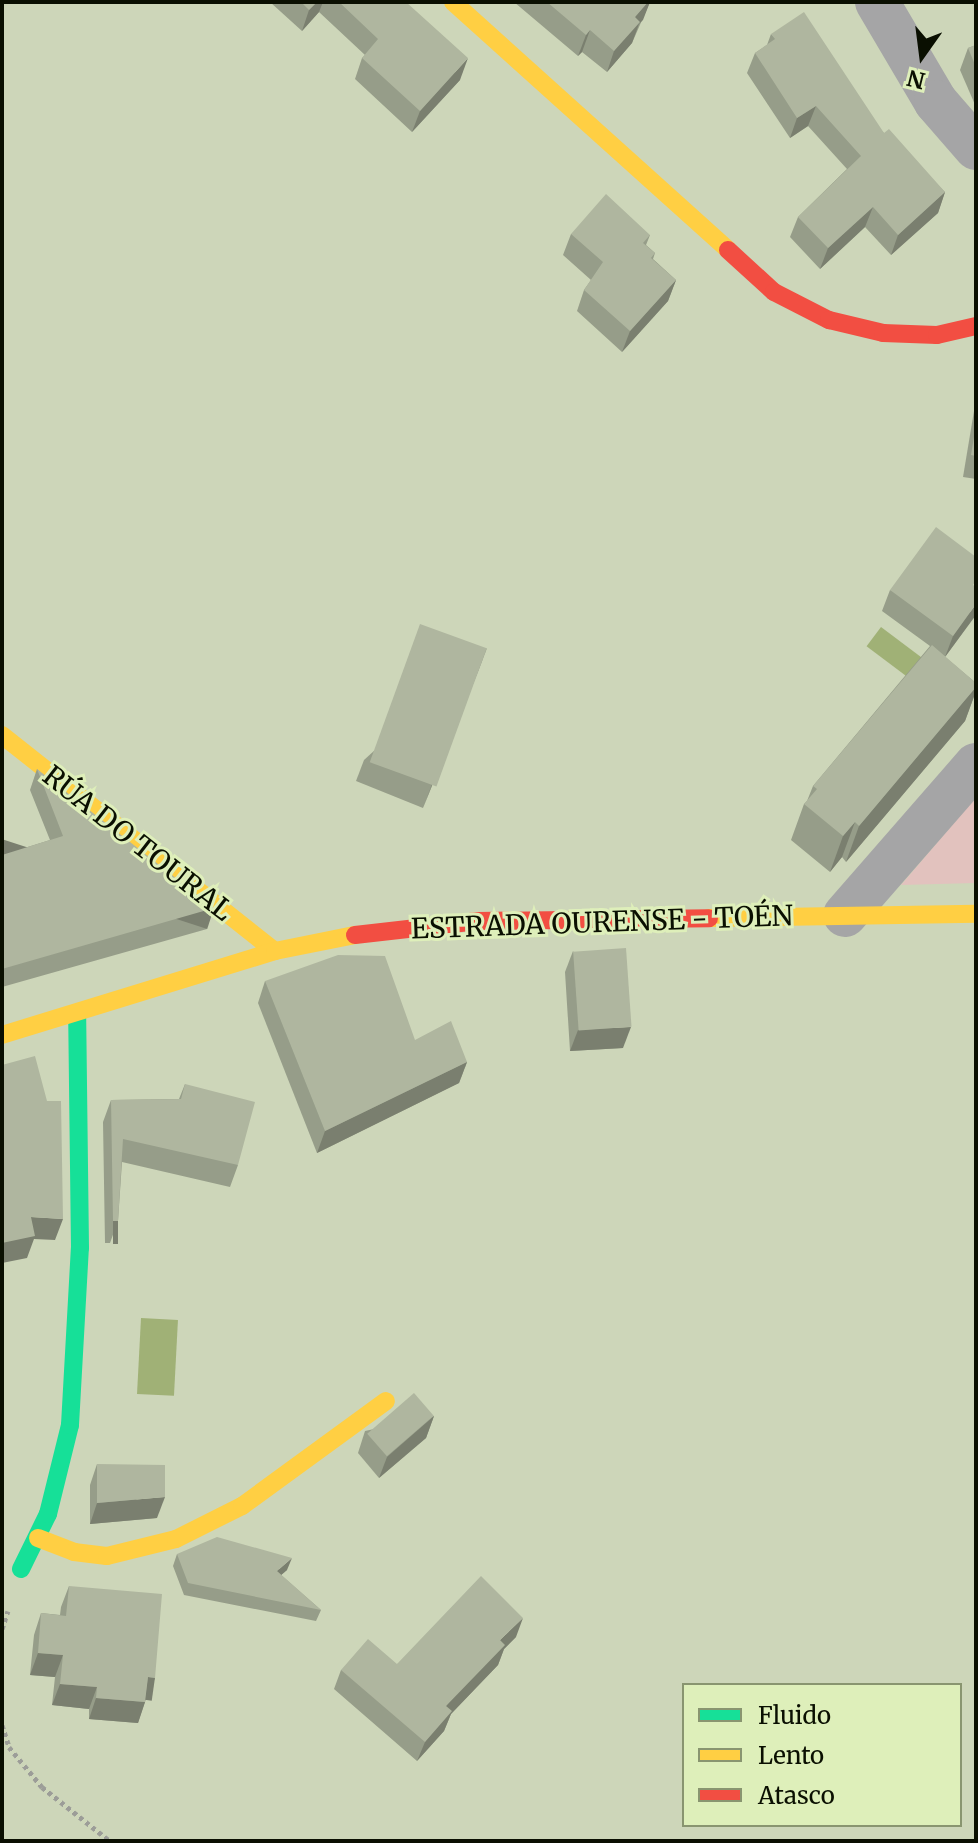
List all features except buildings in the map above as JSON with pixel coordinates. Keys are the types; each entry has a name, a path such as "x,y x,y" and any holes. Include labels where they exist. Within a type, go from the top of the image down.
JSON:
{"street":[{"path":"453,2 774,292 829,320 883,333 937,335 976,326"},
{"path":"877,2 936,102 976,148"},
{"name":"RÚA DO TOURAL","path":"2,735 275,951"},
{"path":"845,915 976,765"},
{"name":"ESTRADA OURENSE - TOÉN","path":"2,1035 275,951 365,933 478,921 976,914"},
{"path":"21,1569 38,1538 70,1425 80,1248 77,1014"},
{"path":"38,1538 74,1552 107,1556 176,1539 242,1506 386,1401"}],"path":[{"path":"2,1725 9,1747 42,1787 110,1841"}],"shaded area":[{"path":"881,627 925,660 910,679 867,646"},
{"path":"976,797 976,883 901,885"},
{"path":"141,1318 178,1320 174,1396 137,1394"}],"traffic: fast":[{"path":"21,1569 48,1514 70,1425 80,1248 77,1014"}],"traffic: slow":[{"path":"453,2 728,250"},
{"path":"2,735 275,951"},
{"path":"709,918 976,914"},
{"path":"2,1035 275,951 355,935"},
{"path":"38,1538 74,1552 107,1556 176,1539 242,1506 386,1401"}],"traffic: jam":[{"path":"728,250 774,292 829,320 883,333 937,335 976,326"},
{"path":"355,935 478,921 709,918"}]}
